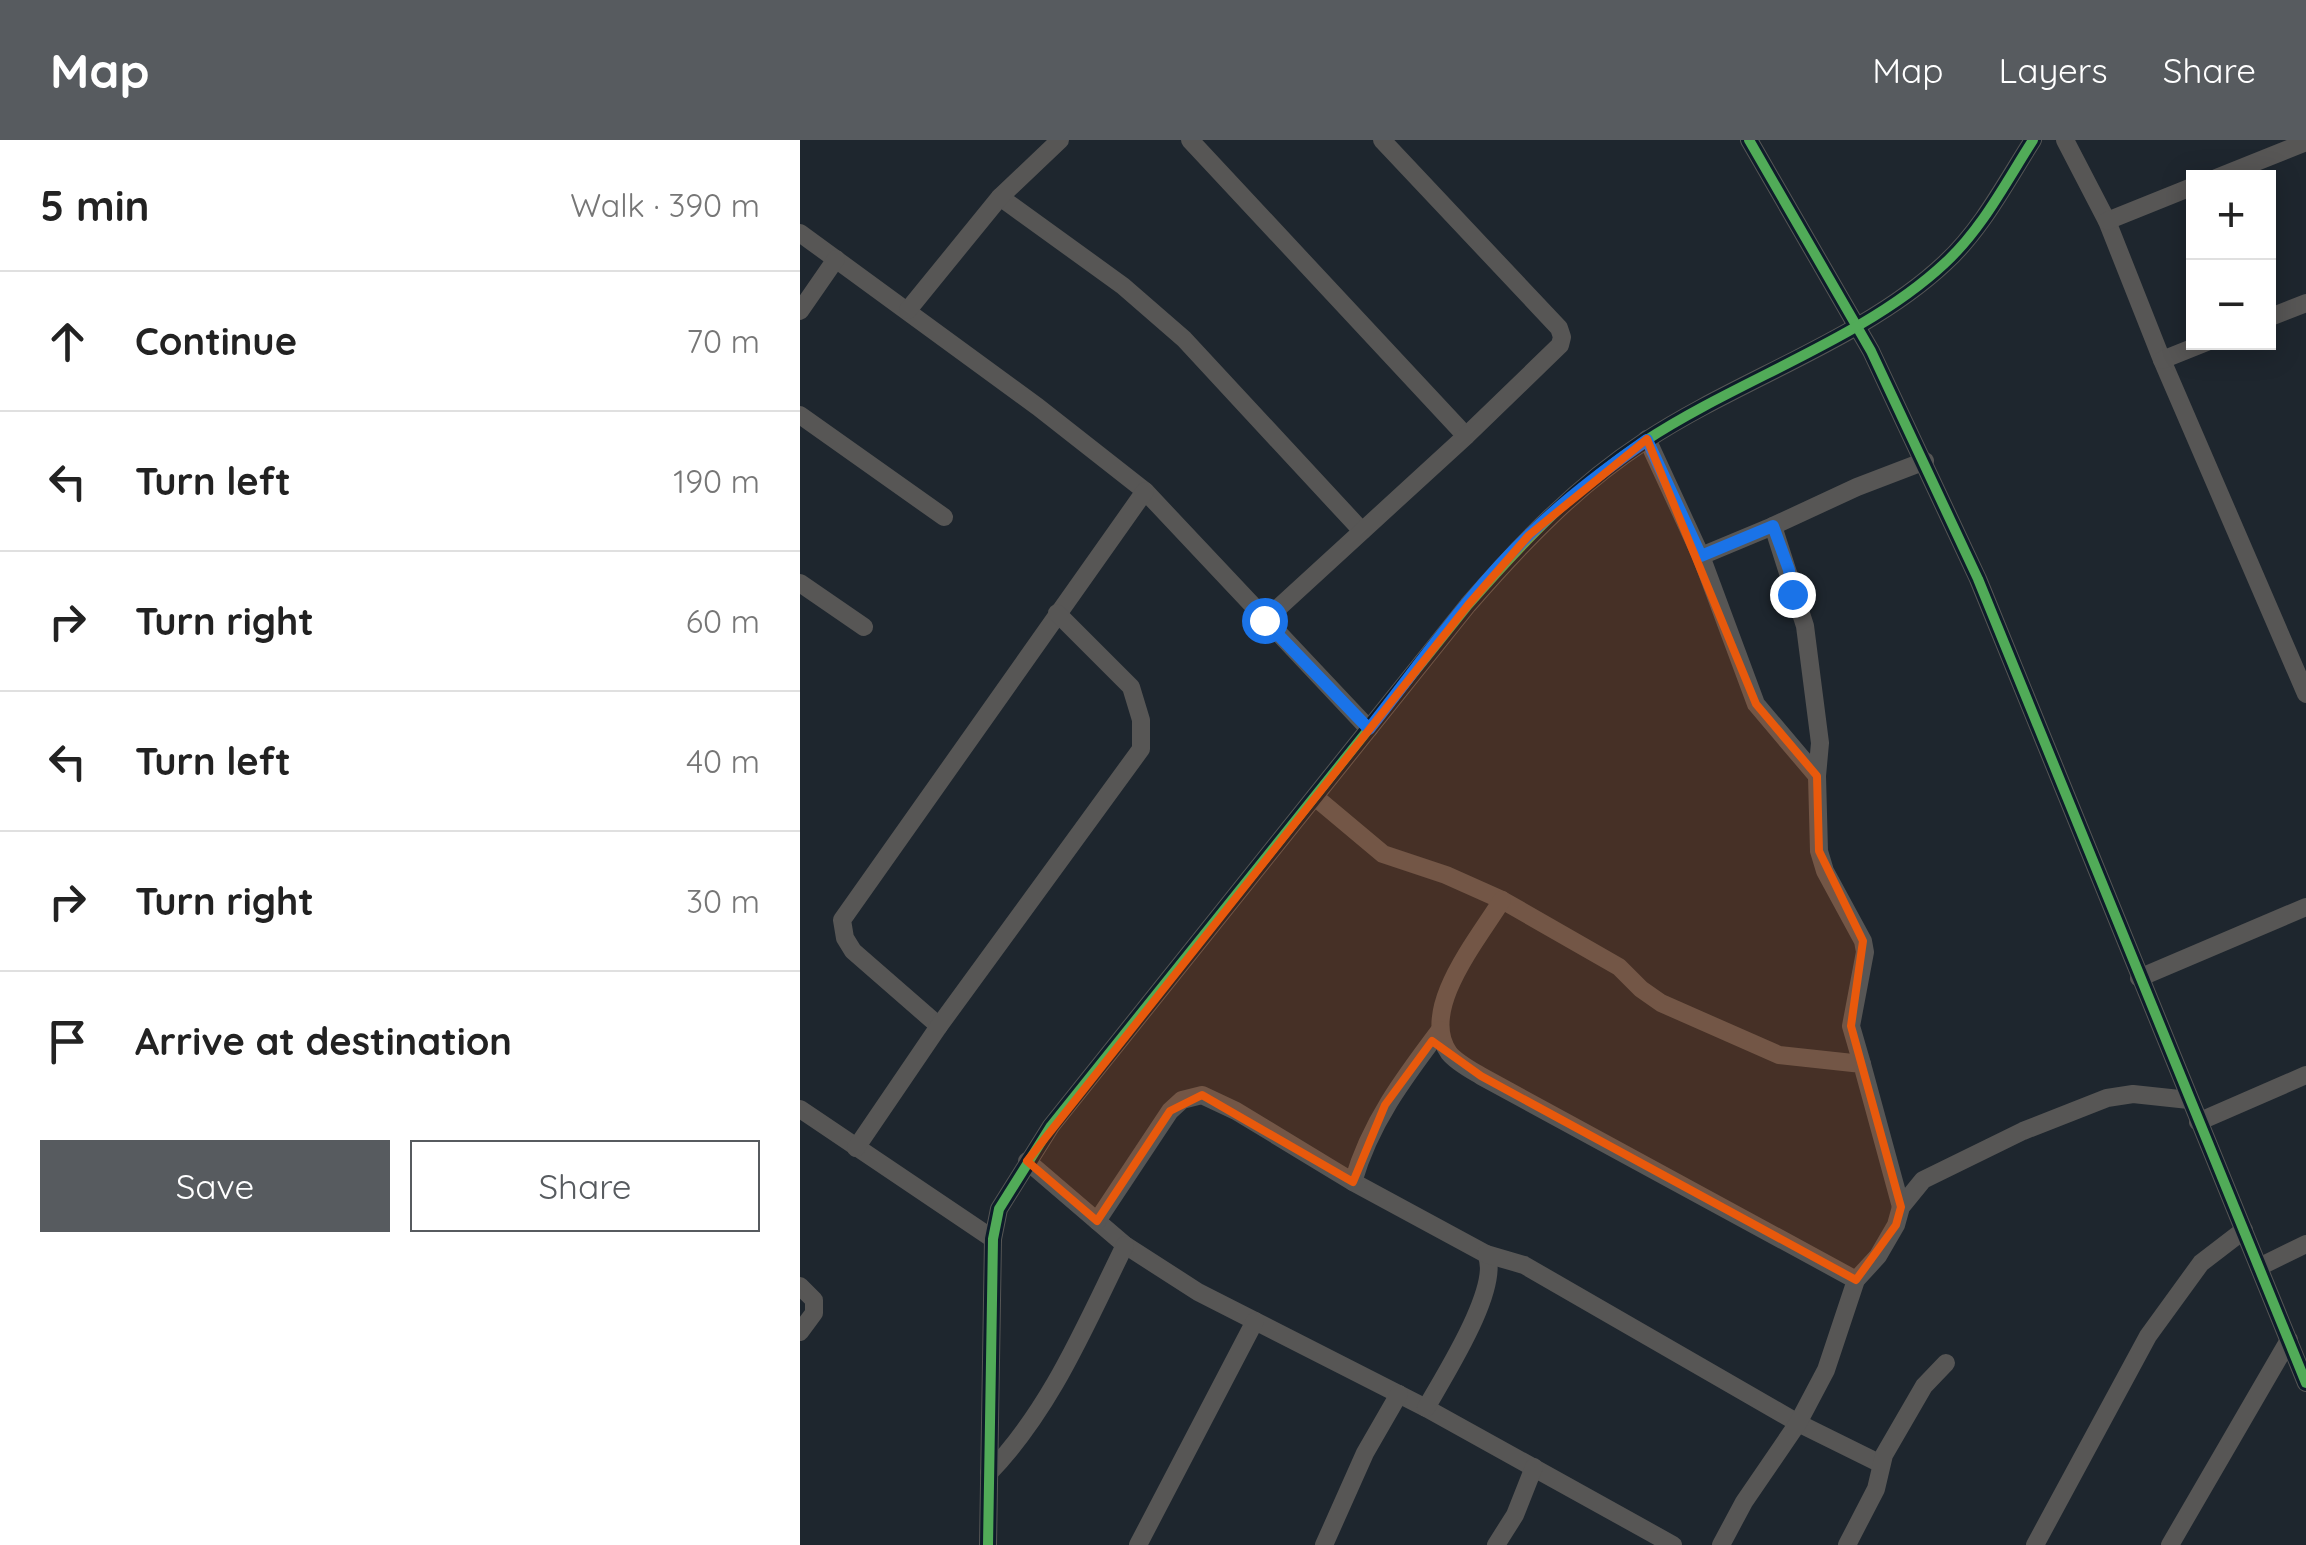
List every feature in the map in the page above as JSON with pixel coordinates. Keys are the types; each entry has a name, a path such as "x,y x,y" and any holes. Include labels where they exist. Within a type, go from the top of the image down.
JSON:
{"street":[{"path":"908,310 1000,196 1060,140"},
{"path":"1190,140 1466,436"},
{"path":"1264,620 1466,436 1560,345 1562,337 1559,328 1382,140"},
{"path":"1748,140 1871,351 1978,579 2306,1383"},
{"path":"988,1545 993,1239 999,1208 1051,1126 1468,604 1529,534 1579,489 1647,440 1855,326 1944,265 1970,237 2033,140"},
{"path":"2065,140 2106,221 2306,694"},
{"path":"2236,170 2306,142"},
{"path":"2106,221 2186,189"},
{"path":"1000,196 1123,286 1184,339 1362,530"},
{"path":"800,233 908,310 1145,492 1369,729"},
{"path":"800,311 836,258"},
{"path":"2276,315 2306,302"},
{"path":"2162,360 2187,350"},
{"path":"800,415 944,517"},
{"path":"1647,440 1701,556 1756,704 1817,776"},
{"path":"1701,556 1925,461"},
{"path":"940,1026 853,951 842,920 1145,492"},
{"path":"1773,526 1805,626 1819,732 1819,851 1825,871 1864,942 1850,1026 1901,1208"},
{"path":"800,582 864,627"},
{"path":"856,1148 1141,748 1141,720 1131,687 1058,613"},
{"path":"1316,797 1383,854 1446,875 1502,900 1619,967 1662,1003 1779,1055 1862,1064"},
{"path":"1502,900 1445,995 1438,1019 1450,1054 1480,1076 1856,1280"},
{"path":"2139,978 2306,907"},
{"path":"1353,1182 1384,1105 1440,1030"},
{"path":"2198,1122 2306,1076"},
{"path":"1721,1545 1750,1493 1798,1423 1836,1348 1856,1280 1878,1256 1901,1208 1923,1180 2023,1131 2107,1098 2133,1094 2189,1100"},
{"path":"1097,1221 1170,1111 1182,1100 1202,1095 1486,1254 1524,1265 1798,1423 1881,1464"},
{"path":"800,1108 993,1239"},
{"path":"1028,1161 1125,1245 1198,1292 1426,1408 1673,1545"},
{"path":"2035,1545 2148,1336 2201,1263 2244,1230"},
{"path":"2258,1267 2306,1244"},
{"path":"989,1472 1010,1450 1065,1367 1125,1245"},
{"path":"1426,1408 1478,1307 1491,1264 1486,1254"},
{"path":"800,1286 814,1300 814,1313 800,1332"},
{"path":"1138,1545 1255,1321"},
{"path":"2170,1545 2289,1340"},
{"path":"1847,1545 1876,1489 1881,1464 1924,1386 1946,1363"},
{"path":"1324,1545 1365,1454 1399,1394"},
{"path":"1496,1545 1514,1516 1534,1467"}],"highlighted area":[{"path":"1647,439 1756,704 1817,776 1819,851 1863,941 1851,1026 1901,1207 1896,1225 1856,1280 1481,1076 1432,1041 1385,1105 1353,1182 1202,1095 1170,1111 1097,1221 1027,1161 1468,605 1529,535"}],"cycle path":[{"path":"1749,140 1871,351 1978,579 2306,1383"},
{"path":"988,1545 993,1239 999,1209 1051,1126 1468,605 1530,538 1573,496 1645,441 1839,336 1913,290 1971,235 2033,140"}],"route":[{"path":"1264,620 1369,729 1529,534 1579,489 1647,440 1701,556 1773,526 1789,570 1792,594"}]}
